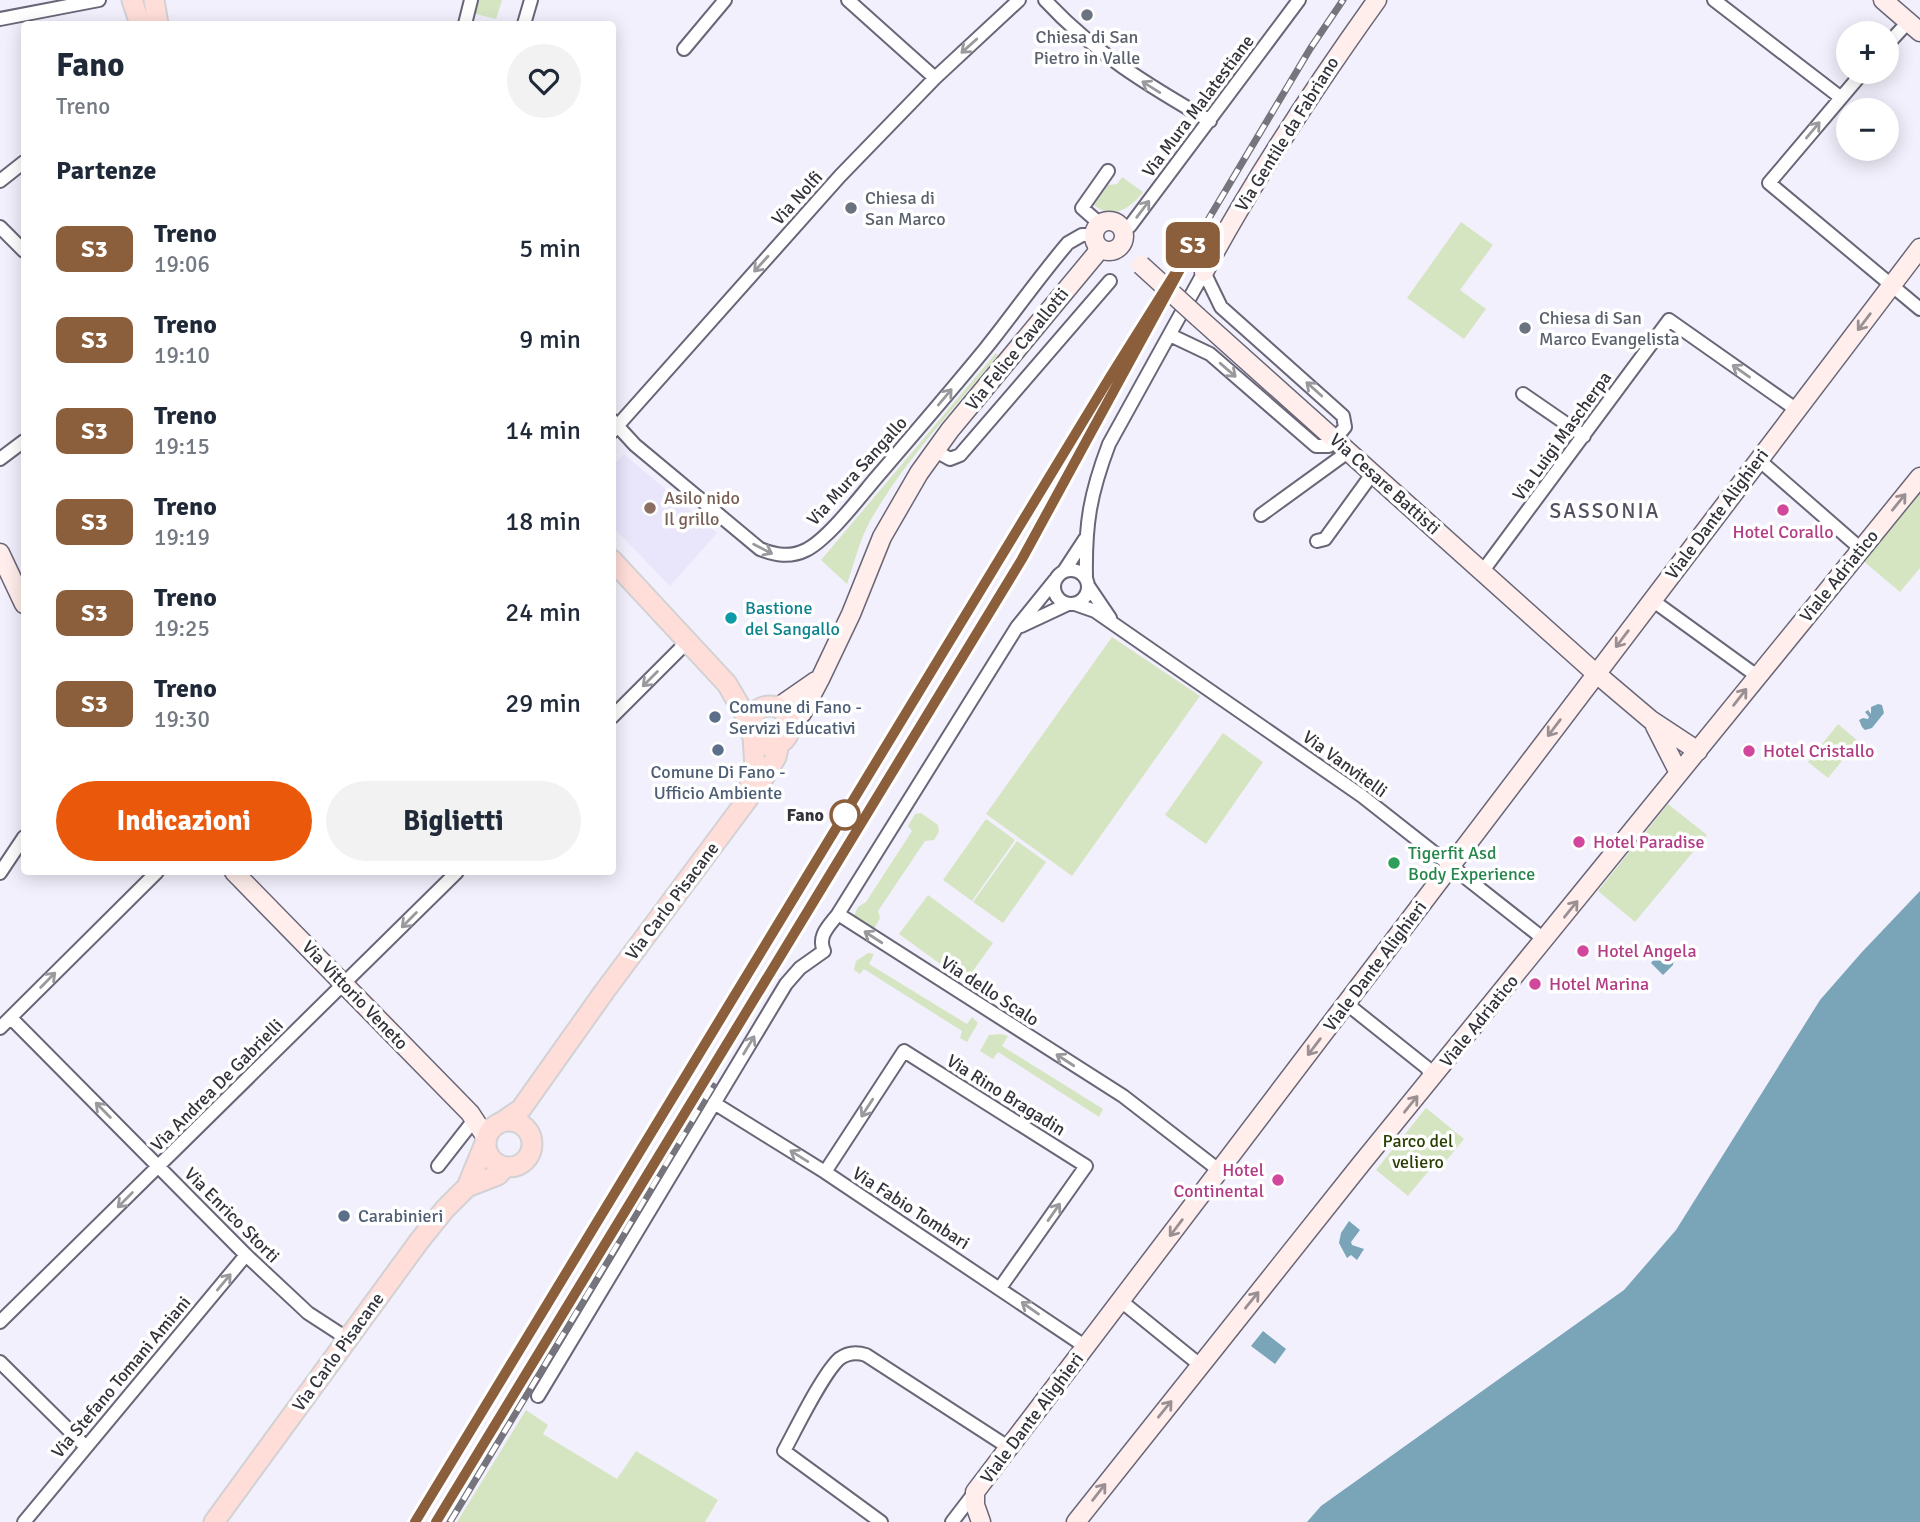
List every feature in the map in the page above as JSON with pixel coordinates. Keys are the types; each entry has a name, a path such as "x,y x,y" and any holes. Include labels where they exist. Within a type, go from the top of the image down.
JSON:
{"main road":[{"path":"132,0 140,21"},
{"path":"154,0 158,21"},
{"path":"616,565 727,684 757,740 768,746 779,744 788,736 790,724 786,714 727,684"},
{"path":"746,799 755,769 752,731 754,715 772,707"},
{"name":"Via Carlo Pisacane","path":"214,1522 420,1240 467,1187 492,1132 520,1109 550,1071 604,992 764,777 776,757 779,744"},
{"name":"Via Carlo Pisacane","path":"467,1187 498,1175 505,1167 516,1165 526,1158 531,1146 529,1133 550,1071"},
{"path":"505,1167 492,1159 486,1147 492,1132 514,1121 529,1133"}],"street":[{"path":"0,19 99,0"},
{"path":"466,21 471,0"},
{"path":"525,21 531,0"},
{"path":"684,49 725,0"},
{"path":"848,0 935,78"},
{"name":"Via Nolfi","path":"616,424 840,176 935,78 1019,0"},
{"path":"1045,0 1112,61 1210,121"},
{"name":"Via Mura Malatestiane","path":"1121,236 1210,121 1298,0"},
{"name":"Via Gentile da Fabriano","path":"1088,582 1085,538 1090,500 1109,444 1204,272 1283,137 1377,0"},
{"path":"1714,0 1840,97"},
{"path":"1883,0 1916,28 1899,38"},
{"path":"1852,84 1769,183 1920,309"},
{"path":"0,181 21,164"},
{"path":"1097,235 1112,221 1121,236 1113,251 1102,250 1082,208 1108,171"},
{"path":"0,227 21,248"},
{"name":"Via Mura Sangallo","path":"616,428 760,550 775,555 793,555 807,550 852,506 917,430 986,348 1068,243 1082,234 1097,235"},
{"name":"Via Felice Cavallotti","path":"790,724 802,713 821,677 888,524 934,450 1096,254 1097,235"},
{"name":"Via Cesare Battisti","path":"1121,236 1141,265 1338,449 1482,572 1595,674 1651,720 1698,751"},
{"name":"Viale Dante Alighieri","path":"981,1522 975,1504 975,1492 1008,1447 1920,248"},
{"path":"1204,272 1222,307 1343,416 1345,427 1338,449 1325,469 1261,515"},
{"name":"Via Felice Cavallotti","path":"934,450 950,459 960,455 1110,281"},
{"name":"Via Luigi Mascherpa","path":"1482,572 1668,320 1797,410"},
{"path":"1170,335 1210,354 1316,446 1338,449"},
{"path":"1522,394 1584,436"},
{"path":"0,459 21,443"},
{"path":"1759,460 1861,549"},
{"name":"Viale Adriatico","path":"1076,1522 1433,1076 1920,477"},
{"path":"1317,541 1325,539 1367,481"},
{"name":"Via Gentile da Fabriano","path":"1059,576 1085,538"},
{"path":"0,553 21,598"},
{"path":"538,1396 786,984 800,968 824,951 820,943 822,936 1017,627 1059,576 1074,569 1088,582 1085,598 1017,627"},
{"path":"1059,576 1054,587 1058,598 1072,604"},
{"name":"Via Vanvitelli","path":"1088,582 1116,627"},
{"path":"1652,600 1757,676"},
{"name":"Via Vanvitelli","path":"1072,604 1095,611 1362,796 1545,940"},
{"path":"616,713 688,641"},
{"path":"772,707 821,677"},
{"name":"Via Cesare Battisti","path":"1651,720 1679,773"},
{"path":"0,873 21,842"},
{"path":"0,1028 154,875"},
{"name":"Via Vittorio Veneto","path":"237,875 474,1120"},
{"name":"Via Andrea De Gabrielli","path":"0,1322 454,875"},
{"name":"Via dello Scalo","path":"838,914 1123,1096 1220,1171"},
{"path":"1347,1004 1426,1067 1433,1076"},
{"name":"Via Enrico Storti","path":"11,1018 246,1255 308,1313 348,1339"},
{"name":"Via Rino Bragadin","path":"825,1172 904,1051 1086,1166 1000,1288"},
{"name":"Via Fabio Tombari","path":"714,1103 825,1172 1086,1347"},
{"path":"438,1166 474,1120 492,1132"},
{"name":"Via Stefano Tomani Amiani","path":"24,1522 246,1255"},
{"path":"1121,1301 1200,1365"},
{"path":"881,1522 784,1451 839,1360 847,1355 859,1353 1008,1447"},
{"path":"0,1362 85,1446"},
{"path":"952,1522 975,1492"}],"shaded area":[{"name":"Asilo nido Il grillo","path":"624,454 717,533 670,586 616,530 616,463"}],"green space":[{"path":"475,0 502,0 496,19 472,13"},
{"path":"1122,177 1143,192 1138,198 1127,208 1114,212 1094,205 1108,185 1117,184"},
{"path":"1461,222 1493,245 1460,290 1486,309 1464,339 1407,298"},
{"path":"996,353 998,355 913,457 882,500 865,530 847,584 821,560"},
{"path":"1920,487 1920,568 1900,592 1861,559"},
{"path":"1112,637 1200,696 1072,876 986,814"},
{"path":"1838,724 1858,741 1828,778 1808,762"},
{"path":"1223,733 1263,762 1206,844 1165,815"},
{"path":"1668,804 1707,835 1635,922 1598,891"},
{"path":"921,813 938,825 939,832 934,840 925,841 878,911 880,918 874,929 867,929 856,923 854,916 858,907 866,902 912,831 908,826 915,814"},
{"path":"986,819 1015,840 972,901 943,880"},
{"path":"1017,841 1046,862 1003,923 973,902"},
{"path":"928,895 993,943 965,982 899,934"},
{"path":"868,953 874,954 869,964 967,1024 972,1017 978,1023 967,1042 960,1038 962,1031 864,969 860,974 854,970 856,961"},
{"path":"989,1035 1008,1036 1002,1046 1103,1109 1099,1117 998,1052 993,1059 980,1051"},
{"name":"Parco del veliero","path":"1426,1108 1464,1139 1446,1161 1440,1157 1408,1196 1376,1170"},
{"path":"526,1410 548,1425 543,1434 617,1479 636,1451 718,1500 705,1522 457,1522"}],"water":[{"path":"1882,705 1884,713 1872,728 1865,730 1859,720 1868,719 1865,712 1868,710 1871,714 1871,707"},
{"path":"1920,891 1920,1522 1307,1522 1321,1506 1624,1290 1676,1230 1820,1000"},
{"path":"1674,957 1673,965 1663,975 1651,963 1654,959 1664,962"},
{"path":"1349,1221 1360,1230 1351,1242 1352,1245 1364,1249 1357,1260 1351,1255 1347,1258 1339,1243 1341,1233"},
{"path":"1263,1331 1286,1349 1275,1364 1251,1346"}],"railway":[{"path":"436,1522 1022,559 1196,240 1310,49 1343,0"},
{"path":"415,1522 1127,350"},
{"path":"450,1522 713,1086"}],"train":[{"name":"S3","path":"415,1522 1110,377 1196,240 1022,559 436,1522"}],"place":[{"name":"Chiesa di San Pietro in Valle","path":"1087,15"},
{"name":"Chiesa di San Marco","path":"851,208"},
{"name":"Chiesa di San Marco Evangelista","path":"1525,328"},
{"name":"Asilo nido Il grillo","path":"650,508"},
{"name":"Hotel Corallo","path":"1783,510"},
{"name":"Bastione del Sangallo","path":"731,618"},
{"name":"Comune di Fano - Servizi Educativi","path":"715,717"},
{"name":"Comune Di Fano - Ufficio Ambiente","path":"718,750"},
{"name":"Hotel Cristallo","path":"1749,751"},
{"name":"Fano","path":"845,815"},
{"name":"Hotel Paradise","path":"1579,842"},
{"name":"Tigerfit Asd Body Experience","path":"1394,863"},
{"name":"Hotel Angela","path":"1583,951"},
{"name":"Hotel Marina","path":"1535,984"},
{"name":"Hotel Continental","path":"1278,1180"},
{"name":"Carabinieri","path":"344,1216"}],"district":[{"name":"SASSONIA","path":"1605,511"}]}
